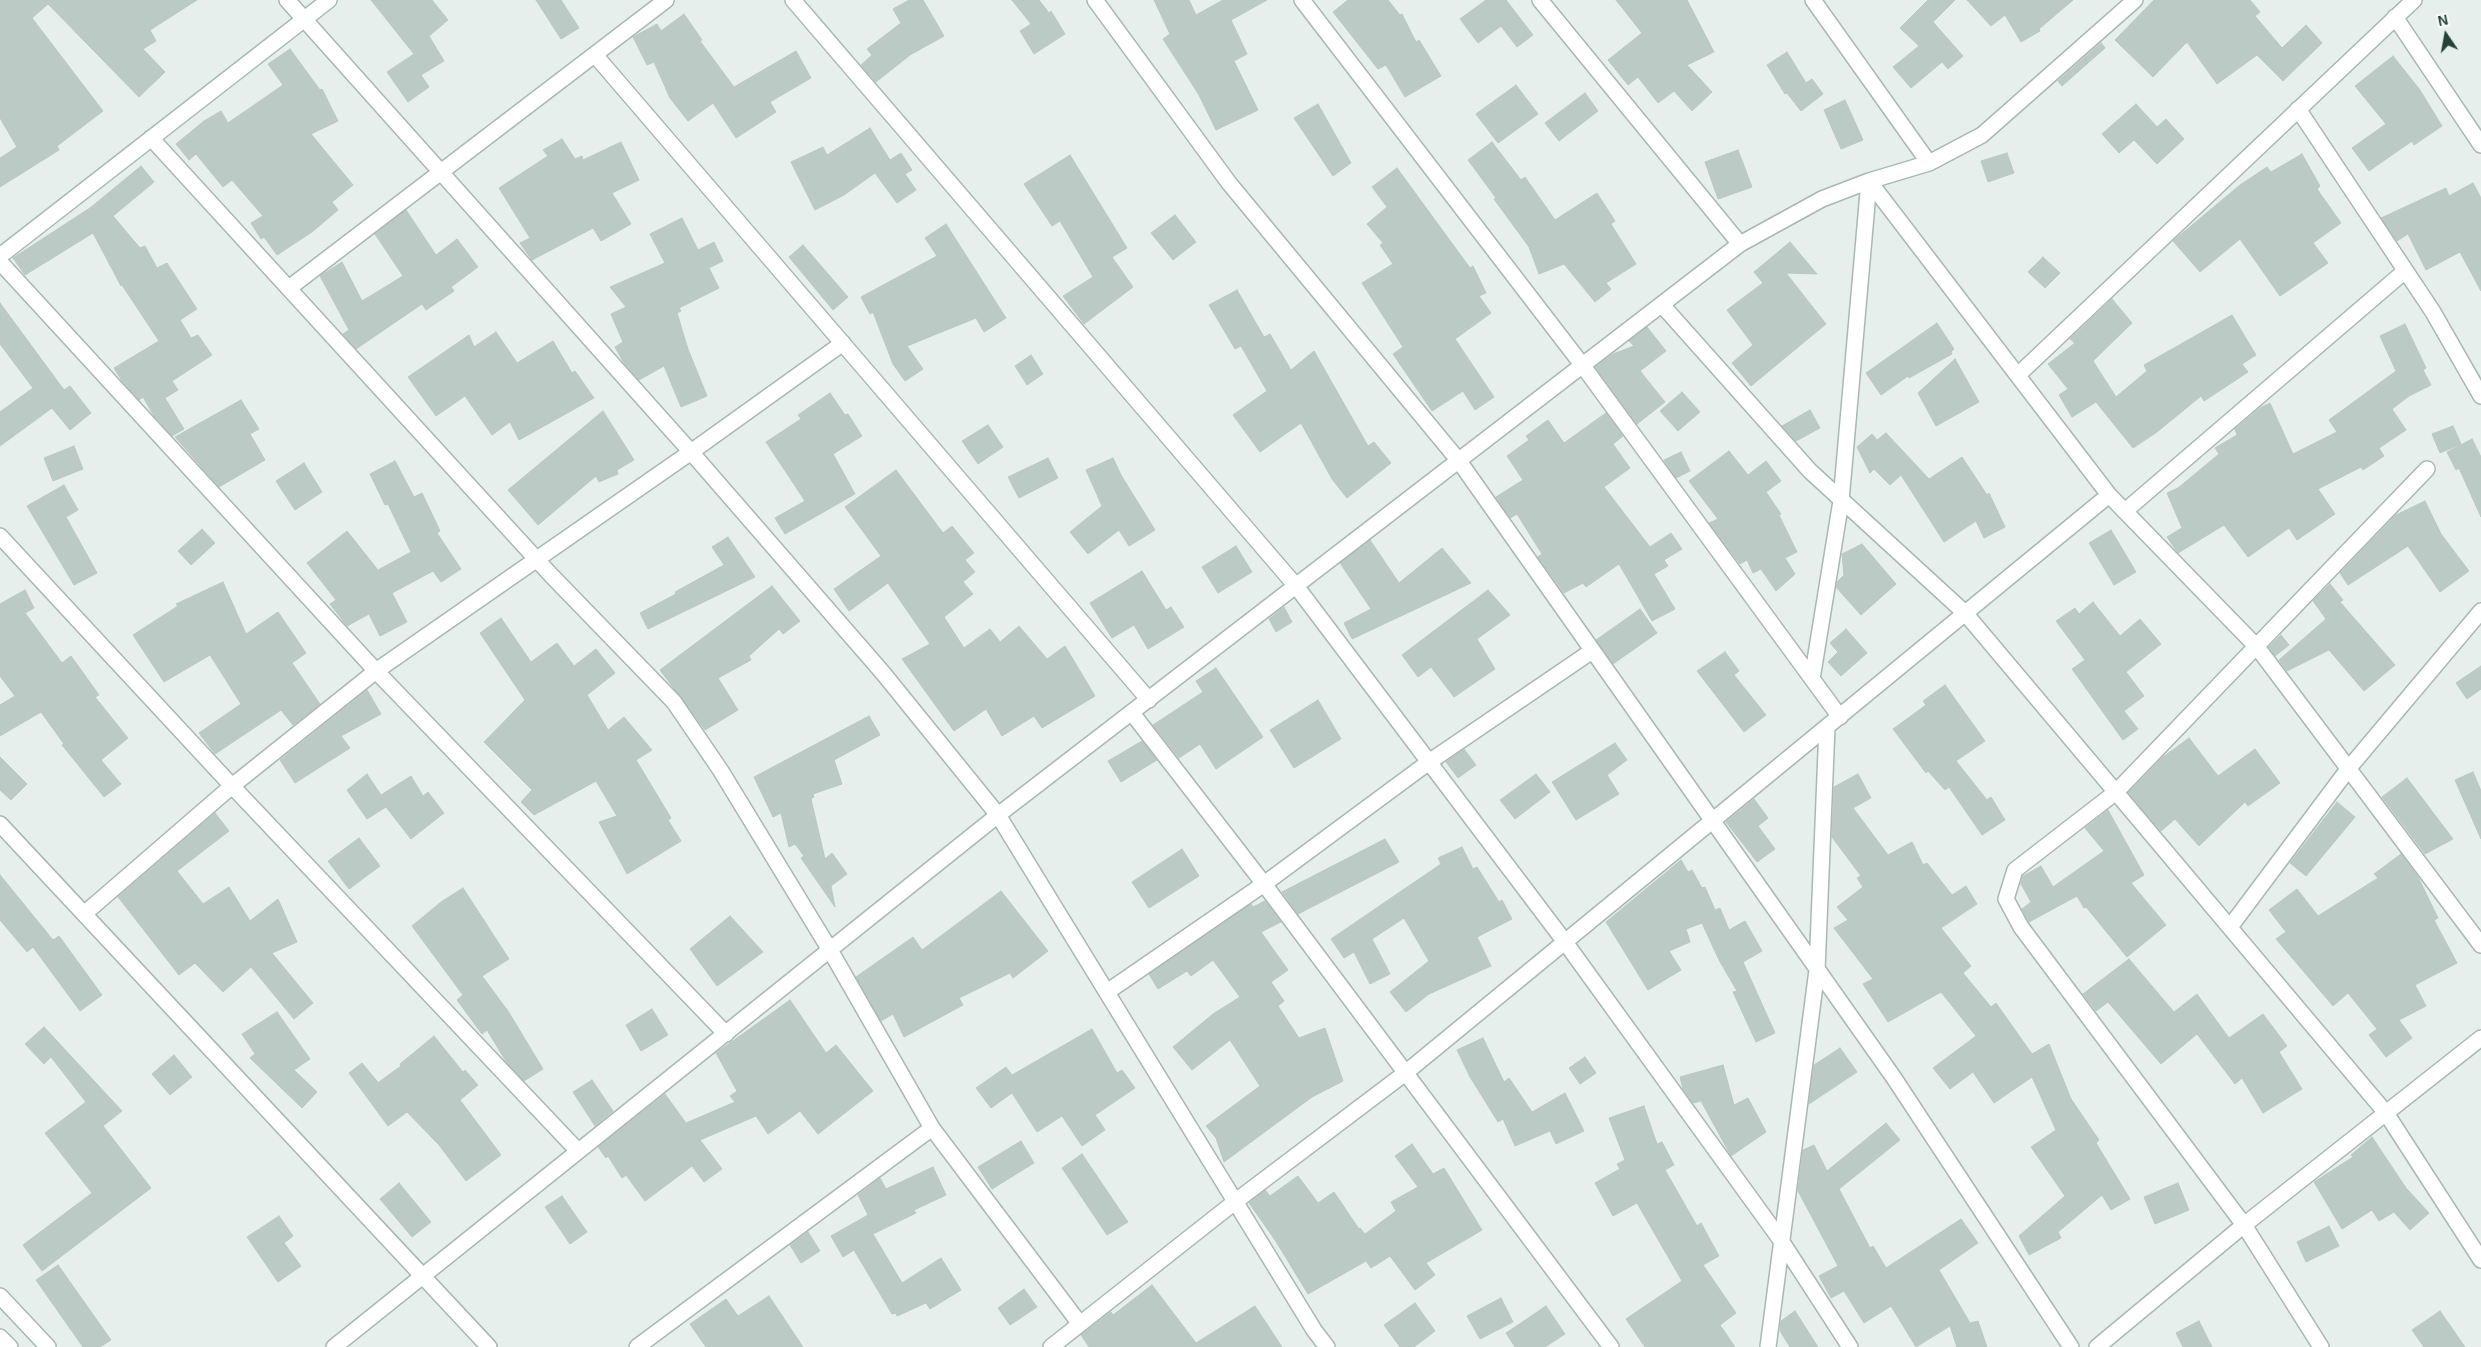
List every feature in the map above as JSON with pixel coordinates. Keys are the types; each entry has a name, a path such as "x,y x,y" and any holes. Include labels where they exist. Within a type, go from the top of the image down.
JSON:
{"street":[{"path":"287,0 442,171 691,452 883,673 998,816 1314,1330 1327,1347"},
{"path":"0,256 329,0"},
{"path":"289,288 666,0"},
{"path":"793,0 1296,586 1565,942 1780,1239 1850,1347"},
{"path":"1095,0 1229,183 1459,461 1894,1078 2071,1347"},
{"path":"1302,0 1583,366 1840,717"},
{"path":"1540,0 1740,244"},
{"path":"1813,0 1928,163"},
{"path":"334,1347 998,816 1740,244 1822,198 1869,180 1928,163 1982,136 2134,0"},
{"path":"2018,375 2414,0"},
{"path":"2395,18 2481,145"},
{"path":"595,55 1149,700"},
{"path":"2298,109 2433,312 2481,396"},
{"path":"151,138 538,560 674,702 721,771 830,950 932,1128 1080,1324"},
{"path":"1812,679 1841,501 1869,180"},
{"path":"1869,180 2109,495 2257,647 2481,945"},
{"path":"0,262 376,671 726,1034"},
{"path":"2125,511 2405,271"},
{"path":"1662,305 1810,472 1965,613 2386,1113 2481,1260"},
{"path":"84,914 232,786 376,671 538,560 843,343"},
{"path":"2321,1347 2244,1225 2021,927 2006,898 2015,870 2116,792 2427,469"},
{"path":"1051,1347 1236,1201 1404,1074 2109,495"},
{"path":"0,536 232,786 578,1151"},
{"path":"2230,927 2348,768 2481,611"},
{"path":"1107,992 1264,884 1429,762 1592,651"},
{"path":"1132,713 1264,884 1404,1074 1611,1347"},
{"path":"1768,1347 1780,1239 1817,970 1827,727"},
{"path":"0,824 489,1347"},
{"path":"2097,1347 2244,1225 2481,1038"},
{"path":"637,1347 932,1128"},
{"path":"0,1296 48,1347"},
{"path":"0,1337 10,1347"}],"building":[{"path":"0,0 197,0 150,30 156,41 143,49 165,72 139,97 48,4 32,18 103,111 57,146 59,150 0,187 0,158 17,147 0,118"},
{"path":"371,0 432,0 448,20 429,36 444,61 421,75 429,87 408,102 387,72 414,54"},
{"path":"536,0 561,0 579,28 561,39"},
{"path":"909,0 923,0 944,36 910,55 876,82 861,65 872,55 867,49 901,23 893,9"},
{"path":"1012,0 1039,0 1049,13 1051,11 1065,34 1034,54 1020,31 1031,24"},
{"path":"1154,0 1189,0 1196,15 1223,0 1267,0 1231,20 1247,54 1234,61 1258,110 1216,130 1199,95 1163,39 1170,34"},
{"path":"1348,0 1388,0 1400,15 1402,14 1416,42 1419,40 1441,76 1405,97 1386,65 1378,69 1333,12"},
{"path":"1486,0 1506,0 1533,35 1517,47 1501,26 1478,43 1460,19"},
{"path":"1616,0 1687,0 1714,52 1687,65 1712,92 1692,111 1674,91 1658,103 1638,77 1628,85 1608,60 1642,33"},
{"path":"1928,0 1955,0 1933,22 1963,56 1948,69 1942,62 1911,88 1893,67 1919,46 1900,28"},
{"path":"1967,0 2073,0 2039,29 2040,31 2021,42 2005,15 1991,26"},
{"path":"2154,0 2250,0 2260,12 2255,16 2282,48 2306,25 2322,43 2283,81 2257,55 2217,84 2187,42 2153,77 2115,40"},
{"path":"684,14 702,40 700,41 734,87 796,51 811,78 770,102 776,112 736,138 713,103 688,121 670,98 654,62 647,65 633,37 657,24 661,31"},
{"path":"2101,43 2105,48 2062,86 2058,81"},
{"path":"290,49 320,90 322,89 338,121 311,134 353,185 332,202 338,210 312,232 277,255 264,237 261,239 251,223 263,216 232,180 223,187 196,154 189,160 176,144 204,121 221,111 228,123 283,85 268,64"},
{"path":"1787,52 1806,83 1812,79 1823,94 1801,111 1787,93 1785,94 1767,65"},
{"path":"2393,56 2420,90 2442,126 2414,145 2412,141 2369,171 2352,148 2386,124 2355,86"},
{"path":"1516,85 1538,114 1498,143 1476,114"},
{"path":"1585,93 1598,111 1559,141 1545,123"},
{"path":"1845,100 1863,140 1841,149 1824,110"},
{"path":"1318,104 1351,163 1333,176 1294,118"},
{"path":"2136,104 2157,127 2166,119 2184,139 2157,164 2134,140 2119,153 2102,134"},
{"path":"870,128 890,160 901,153 912,170 905,174 916,190 897,203 875,173 844,195 815,210 791,162 823,147 827,155"},
{"path":"562,139 575,159 582,156 583,160 621,142 639,180 612,193 631,224 601,241 593,228 532,260 520,243 530,238 499,188 548,156 543,150"},
{"path":"1492,142 1521,180 1525,177 1555,220 1597,193 1615,221 1611,224 1636,264 1606,283 1611,289 1595,302 1564,264 1539,274 1529,247 1468,160"},
{"path":"1738,150 1752,187 1718,199 1705,162"},
{"path":"2007,153 2014,173 1988,182 1981,161"},
{"path":"2302,154 2320,186 2317,189 2341,223 2313,243 2328,263 2280,296 2240,239 2200,272 2173,241 2240,185 2267,167 2271,172"},
{"path":"1070,155 1127,248 1112,257 1133,287 1084,324 1063,296 1093,277 1060,221 1052,226 1024,184"},
{"path":"141,166 154,182 113,216 140,248 145,246 157,268 167,263 197,309 180,320 191,338 198,335 212,355 172,381 178,390 165,398 184,429 172,436 154,416 143,397 139,400 122,381 114,368 159,341 121,286 93,233 25,275 13,258 90,208"},
{"path":"1397,168 1470,268 1473,266 1486,293 1479,296 1491,313 1455,339 1494,397 1475,410 1463,391 1432,411 1393,354 1403,347 1362,283 1393,264 1380,245 1383,243 1367,224 1387,207 1372,187"},
{"path":"2473,183 2481,198 2481,291 2460,252 2426,270 2408,234 2397,241 2381,218 2446,188 2449,196"},
{"path":"406,210 436,255 457,239 478,267 451,287 454,291 426,310 422,304 356,349 343,334 349,330 320,276 342,262 362,301 403,276 375,234"},
{"path":"1175,215 1196,242 1173,260 1151,233"},
{"path":"682,218 698,250 714,242 723,261 709,268 719,288 679,308 681,311 677,313 688,349 707,396 681,407 664,366 639,380 624,363 615,347 623,342 611,314 626,307 610,287 665,263 650,234"},
{"path":"946,224 1006,318 984,332 976,318 907,346 923,369 905,381 893,364 873,312 870,314 861,297 937,256 925,238"},
{"path":"1790,242 1817,274 1786,273 1826,324 1751,386 1732,363 1753,345 1727,310 1763,283 1754,272"},
{"path":"803,245 848,297 833,310 789,257"},
{"path":"2043,257 2060,273 2045,288 2028,272"},
{"path":"1237,290 1264,337 1270,334 1291,370 1314,351 1368,446 1374,442 1391,463 1347,498 1332,479 1301,423 1260,452 1233,415 1267,391 1241,346 1235,349 1209,305"},
{"path":"2112,299 2132,323 2093,361 2116,397 2147,371 2144,365 2232,315 2256,355 2242,364 2248,372 2204,401 2201,396 2157,432 2133,448 2096,402 2072,417 2059,395 2068,389 2048,364 2075,343 2070,339"},
{"path":"0,303 64,390 70,386 91,413 70,430 52,408 0,446 0,412 33,388 0,344"},
{"path":"1937,323 1954,349 1951,352 1952,354 1909,378 1908,376 1881,395 1866,373"},
{"path":"2405,324 2426,368 2423,370 2431,385 2409,396 2392,409 2406,430 2379,448 2384,456 2363,470 2361,467 2318,489 2335,514 2297,540 2289,528 2248,557 2224,525 2178,553 2167,537 2182,528 2167,493 2178,488 2219,454 2215,448 2237,435 2235,429 2260,408 2270,403 2293,454 2337,432 2329,420 2396,371 2380,336"},
{"path":"1647,327 1666,351 1640,371 1665,402 1637,424 1595,367 1613,354 1634,346 1629,341"},
{"path":"496,332 517,363 553,341 572,373 575,371 594,398 519,440 510,422 492,435 465,396 436,416 408,377 469,335 474,347"},
{"path":"1031,355 1043,374 1027,385 1015,366"},
{"path":"1955,359 1979,402 1936,426 1918,393"},
{"path":"1682,392 1700,412 1678,431 1660,411"},
{"path":"830,393 845,415 848,414 862,436 833,454 855,494 785,534 775,518 805,501 766,442 801,419 798,415"},
{"path":"241,400 259,429 250,434 265,460 219,487 175,437"},
{"path":"1810,410 1820,428 1796,441 1782,426"},
{"path":"603,411 634,460 617,470 618,474 599,482 596,476 538,525 508,490"},
{"path":"1606,413 1623,436 1613,444 1630,468 1604,487 1650,547 1671,533 1682,549 1664,560 1668,566 1654,574 1675,609 1652,621 1619,564 1586,587 1583,583 1564,593 1538,557 1542,554 1517,514 1510,518 1496,497 1523,480 1507,456 1529,440 1526,436 1548,420 1564,443"},
{"path":"988,425 1003,447 978,464 962,441"},
{"path":"2453,426 2461,444 2440,453 2432,434"},
{"path":"1886,433 1929,479 1962,457 1987,495 1989,493 2005,527 1984,538 1976,521 1944,542 1901,475 1890,485 1874,469 1870,473 1857,447 1872,434 1877,440"},
{"path":"2472,439 2481,457 2481,517 2459,468 2456,470 2447,452"},
{"path":"74,446 83,469 53,481 44,458"},
{"path":"1729,451 1748,475 1766,461 1781,481 1766,492 1781,514 1779,515 1797,552 1785,558 1795,574 1776,591 1761,569 1753,573 1747,560 1740,564 1709,523 1718,519 1689,481"},
{"path":"1681,452 1690,471 1676,478 1664,460"},
{"path":"1048,458 1058,478 1019,498 1008,477"},
{"path":"1113,458 1121,475 1155,530 1129,546 1119,530 1088,554 1070,532 1102,506 1086,470"},
{"path":"395,461 414,497 422,493 440,531 437,533 461,569 441,582 433,571 392,593 407,622 380,636 369,614 347,626 330,604 336,600 307,563 347,531 378,570 411,552 388,504 385,505 370,474"},
{"path":"304,463 322,492 295,510 276,481"},
{"path":"896,470 943,533 952,526 974,553 965,560 975,572 963,582 973,594 944,617 964,648 990,629 1000,642 1019,626 1047,659 1065,646 1095,696 1042,728 1034,716 1002,736 986,709 954,731 902,659 930,644 888,583 849,611 834,589 881,556 845,507"},
{"path":"64,485 78,510 66,517 97,573 74,585 27,506"},
{"path":"2425,501 2441,534 2469,571 2440,592 2408,546 2348,585 2340,573 2396,515"},
{"path":"202,529 215,543 191,565 178,551"},
{"path":"2111,530 2136,572 2114,585 2089,543"},
{"path":"728,537 755,577 648,629 640,613 724,565 712,547"},
{"path":"1370,540 1399,583 1442,548 1471,583 1352,639 1344,623 1371,609 1340,563"},
{"path":"1862,544 1896,584 1861,615 1836,587 1838,581 1844,575 1842,554"},
{"path":"1236,546 1252,572 1218,593 1202,567"},
{"path":"1142,571 1166,610 1171,607 1184,627 1148,649 1134,625 1112,638 1090,603"},
{"path":"223,582 246,634 278,612 306,653 292,663 320,704 293,725 281,710 215,754 199,733 241,704 210,655 164,682 133,635 178,606 176,604"},
{"path":"2330,584 2343,600 2340,602 2395,665 2364,691 2329,650 2287,671 2279,660 2326,619 2313,601"},
{"path":"772,586 800,621 783,634 779,629 749,656 751,660 718,678 738,710 705,730 660,670"},
{"path":"25,590 34,608 25,613 62,663 71,656 99,695 95,697 128,738 101,760 121,784 104,797 62,745 64,744 41,712 0,736 0,705 15,696 0,676 0,604"},
{"path":"1488,590 1510,615 1477,639 1495,669 1454,697 1431,667 1418,677 1402,655"},
{"path":"2093,602 2120,636 2140,619 2161,644 2126,672 2144,696 2124,711 2138,729 2123,740 2072,669 2085,660 2056,621 2075,608 2079,614"},
{"path":"1284,607 1292,622 1276,632 1269,619"},
{"path":"1640,609 1657,633 1613,664 1596,640"},
{"path":"501,618 531,662 557,643 574,666 596,649 615,673 587,695 608,730 624,717 652,750 636,760 671,818 668,820 681,841 627,874 599,822 617,816 596,781 534,815 521,802 532,790 484,742 525,700 480,633"},
{"path":"1846,629 1867,653 1841,676 1828,662 1838,652 1830,643"},
{"path":"2281,635 2289,645 2275,656 2269,647"},
{"path":"1725,652 1739,671 1734,675 1766,715 1744,732 1697,671"},
{"path":"2481,666 2481,689 2467,699 2456,683"},
{"path":"1216,668 1263,737 1216,769 1200,744 1179,758 1153,725 1203,692 1196,681"},
{"path":"1945,685 1985,741 1956,761 1987,800 1991,797 2005,820 1982,835 1949,787 1945,790 1928,771 1926,773 1893,729 1926,705 1923,701"},
{"path":"367,690 381,714 341,736 350,748 295,783 280,760"},
{"path":"1318,700 1341,739 1294,768 1270,730"},
{"path":"869,716 880,735 834,760 842,784 813,794 814,797 811,799 825,859 832,853 847,874 831,886 835,907 801,858 804,856 795,844 789,847 781,813 773,817 754,777"},
{"path":"2189,738 2218,776 2255,749 2280,783 2248,806 2245,802 2199,846 2175,819 2161,831 2128,793 2163,757"},
{"path":"1142,741 1157,760 1121,782 1108,761"},
{"path":"1615,743 1627,760 1607,775 1619,794 1576,820 1552,782"},
{"path":"1464,749 1476,765 1458,778 1446,762"},
{"path":"0,757 27,784 11,800 0,790"},
{"path":"2473,772 2481,791 2481,839 2455,780"},
{"path":"367,774 381,795 411,776 423,796 428,792 444,813 411,839 386,807 367,819 347,790"},
{"path":"1536,774 1550,792 1515,819 1500,800"},
{"path":"1858,774 1871,798 1853,808 1888,855 1912,842 1923,865 1927,863 1952,895 1966,886 1977,904 1941,928 1971,966 1963,973 1991,1007 1996,1003 2032,1054 2049,1044 2071,1099 2099,1140 2096,1143 2130,1199 2111,1210 2102,1195 2058,1232 2061,1238 2029,1255 2019,1236 2065,1196 2031,1147 2056,1130 2032,1077 1994,1103 1973,1072 1950,1089 1933,1068 1976,1036 1941,992 1888,1022 1863,984 1873,979 1834,928 1848,920 1837,907 1863,887 1857,878 1861,876 1832,837 1834,787"},
{"path":"2407,778 2453,839 2425,854 2382,797"},
{"path":"1754,799 1768,818 1758,826 1775,849 1757,862 1726,822"},
{"path":"2337,802 2355,817 2306,876 2290,863"},
{"path":"2108,810 2144,875 2131,883 2166,925 2127,957 2086,907 2084,908 2077,896 2029,922 2022,909 2031,902 2021,884 2023,876 2041,866 2053,887 2104,851 2085,828"},
{"path":"215,813 229,831 177,871 203,904 229,887 250,921 278,899 297,942 272,953 313,1003 294,1019 251,967 223,992 195,963 179,975 118,897"},
{"path":"359,838 380,866 349,889 328,861"},
{"path":"1385,839 1399,862 1298,914 1282,892"},
{"path":"1462,847 1473,869 1477,867 1499,902 1502,900 1512,919 1477,937 1491,966 1429,994 1406,1012 1390,992 1429,961 1404,918 1372,939 1390,974 1370,984 1354,952 1344,958 1331,939 1441,864 1438,858"},
{"path":"1182,849 1199,876 1149,908 1132,882"},
{"path":"2401,854 2418,877 2438,918 2434,920 2457,963 2415,985 2426,1006 2399,1020 2412,1038 2386,1057 2369,1035 2377,1029 2348,993 2333,1006 2276,939 2286,932 2269,910 2297,889 2318,916 2378,878 2374,874"},
{"path":"1681,860 1688,872 1692,870 1702,888 1705,887 1715,910 1720,908 1729,930 1745,921 1762,951 1743,962 1775,1033 1756,1042 1733,992 1737,991 1719,960 1702,923 1686,929 1690,942 1669,951 1681,970 1648,990 1606,922"},
{"path":"0,875 53,940 59,936 102,995 80,1011 33,947 27,952 0,920"},
{"path":"463,888 509,959 482,976 508,1011 543,1069 524,1081 507,1063 487,1030 482,1034 457,1000 463,995 412,926 441,902"},
{"path":"1001,891 1048,951 1013,978 1010,973 959,998 963,1005 904,1037 893,1014 881,1021 856,977 913,937 922,950"},
{"path":"1265,901 1281,922 1261,932 1288,970 1271,982 1284,1001 1278,1006 1299,1038 1325,1028 1343,1081 1312,1097 1224,1162 1216,1138 1206,1126 1260,1086 1230,1040 1192,1070 1173,1047 1213,1014 1240,997 1213,960 1191,976 1187,971 1158,989 1149,974 1251,904 1253,907"},
{"path":"730,916 763,952 717,986 690,949"},
{"path":"2129,959 2174,1012 2197,994 2229,1038 2263,1014 2287,1046 2279,1052 2302,1089 2263,1113 2242,1078 2235,1084 2197,1034 2161,1064 2108,1002 2096,1011 2083,994"},
{"path":"790,1000 826,1053 836,1045 873,1091 818,1134 800,1111 768,1134 756,1116 700,1140 722,1169 704,1182 692,1166 645,1201 626,1175 622,1178 608,1156 606,1158 598,1147 665,1094 686,1123 735,1102 730,1096 737,1091 716,1053"},
{"path":"652,1009 668,1035 641,1051 626,1025"},
{"path":"277,1012 310,1059 294,1070 317,1092 302,1108 250,1058 255,1054 242,1034"},
{"path":"44,1027 122,1111 103,1126 151,1188 42,1271 23,1245 92,1193 45,1133 86,1102 51,1057 44,1064 25,1044"},
{"path":"1092,1029 1117,1073 1122,1070 1135,1088 1095,1115 1105,1130 1082,1146 1062,1116 1037,1132 1012,1093 991,1108 976,1088 1006,1067 1012,1075"},
{"path":"434,1036 463,1072 465,1070 478,1085 460,1100 501,1155 466,1181 439,1145 407,1112 388,1126 349,1073 362,1063 381,1086 379,1082 401,1066 400,1064"},
{"path":"1483,1038 1504,1082 1509,1078 1532,1112 1565,1093 1584,1131 1556,1144 1550,1131 1515,1146 1503,1119 1498,1122 1470,1077 1457,1050"},
{"path":"1840,1048 1857,1072 1809,1104 1814,1065"},
{"path":"174,1055 192,1077 170,1095 152,1074"},
{"path":"1585,1057 1596,1073 1580,1084 1569,1068"},
{"path":"1723,1065 1734,1105 1748,1098 1766,1132 1731,1156 1701,1101 1693,1103 1683,1089 1680,1077"},
{"path":"592,1080 613,1111 595,1126 573,1092"},
{"path":"1644,1106 1657,1144 1662,1142 1674,1165 1665,1170 1697,1226 1701,1223 1719,1256 1703,1265 1736,1313 1720,1325 1735,1347 1645,1347 1626,1319 1682,1281 1637,1203 1613,1216 1595,1183 1620,1169 1617,1164 1625,1160 1609,1118"},
{"path":"1886,1123 1900,1140 1839,1189 1870,1248 1873,1246 1886,1268 1961,1219 1978,1243 1939,1270 1970,1323 1978,1321 1987,1347 1957,1347 1950,1326 1916,1347 1891,1306 1864,1323 1844,1291 1831,1298 1819,1276 1838,1266 1798,1191 1803,1150 1814,1145 1827,1171"},
{"path":"2372,1137 2406,1188 2429,1213 2410,1230 2394,1212 2379,1221 2372,1210 2342,1229 2314,1182 2353,1157 2351,1155"},
{"path":"1021,1141 1034,1163 992,1189 978,1167"},
{"path":"1412,1144 1433,1174 1444,1168 1482,1230 1426,1263 1435,1275 1415,1290 1390,1256 1371,1268 1366,1261 1308,1294 1275,1240 1249,1203 1265,1190 1270,1196 1298,1176 1318,1203 1334,1192 1359,1229 1365,1234 1396,1211 1391,1202 1418,1187 1395,1156"},
{"path":"1082,1154 1128,1222 1107,1235 1062,1168"},
{"path":"933,1167 946,1195 914,1210 916,1213 873,1234 902,1283 941,1258 961,1290 930,1309 926,1303 897,1316 896,1313 892,1314 854,1250 843,1257 831,1236 868,1215 858,1195 880,1178 886,1189"},
{"path":"399,1183 431,1222 412,1237 380,1199"},
{"path":"2178,1183 2189,1210 2155,1224 2144,1197"},
{"path":"562,1196 587,1232 570,1244 545,1207"},
{"path":"279,1216 293,1236 284,1243 301,1266 278,1282 247,1237"},
{"path":"2329,1226 2339,1246 2306,1262 2297,1242"},
{"path":"808,1232 820,1251 801,1263 790,1245"},
{"path":"58,1265 111,1340 100,1347 83,1347 36,1280"},
{"path":"1152,1285 1196,1343 1255,1306 1282,1347 1089,1347 1081,1335 1111,1312 1113,1315"},
{"path":"1024,1289 1037,1307 1010,1325 998,1308"},
{"path":"769,1296 803,1347 706,1347 690,1324 726,1299 738,1316"},
{"path":"1501,1298 1513,1322 1480,1339 1467,1316"},
{"path":"1415,1303 1435,1331 1414,1347 1400,1347 1384,1325"},
{"path":"1546,1306 1565,1334 1545,1347 1515,1347 1506,1333"},
{"path":"1795,1311 1818,1347 1790,1347 1780,1331 1781,1321"},
{"path":"2440,1311 2465,1347 2424,1347 2412,1330"},
{"path":"2199,1321 2212,1347 2183,1347 2176,1333"}]}
